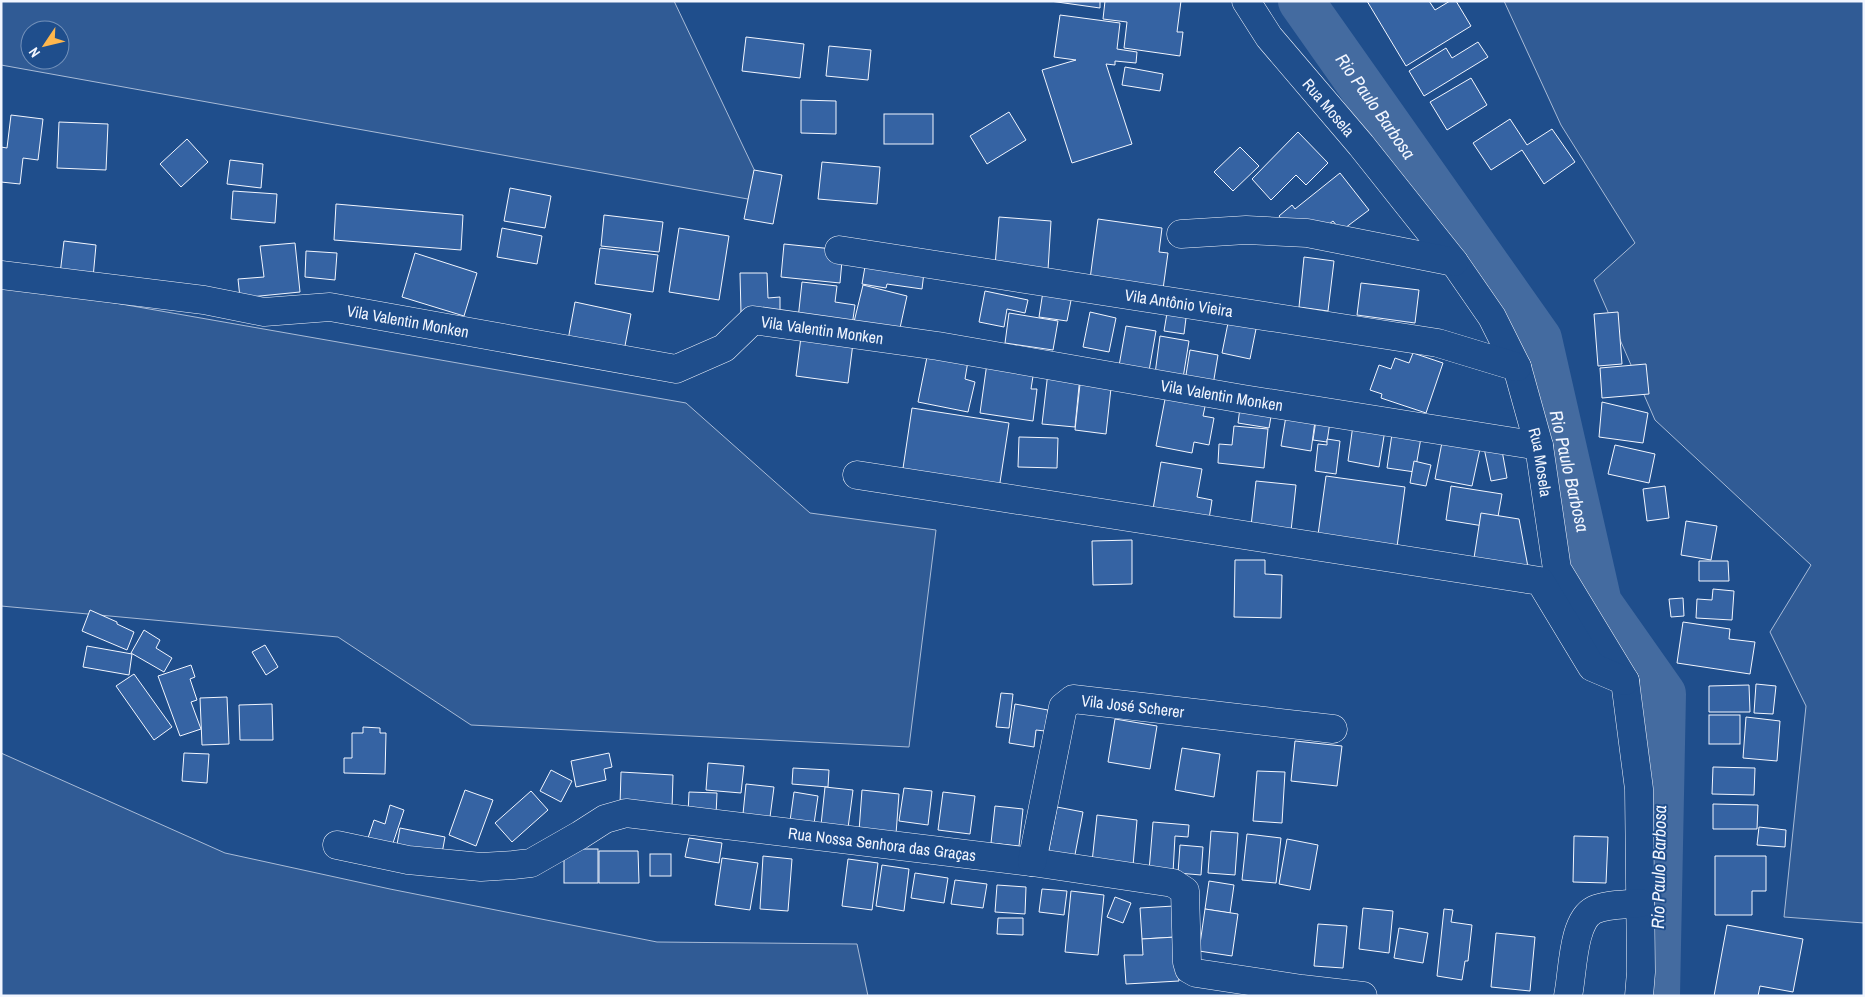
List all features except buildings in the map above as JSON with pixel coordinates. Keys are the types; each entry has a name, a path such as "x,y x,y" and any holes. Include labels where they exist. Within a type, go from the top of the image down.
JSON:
{"street":[{"name":"Rua Mosela","path":"1246,1 1269,37 1361,145 1454,262 1492,317 1517,368 1539,446 1557,569 1625,681 1639,790 1641,972 1639,996"},
{"path":"1181,234 1246,230 1307,233 1454,262"},
{"name":"Vila Antônio Vieira","path":"839,250 1438,343 1517,368"},
{"name":"Vila Valentin Monken","path":"1,275 204,300 264,312 330,307 676,369 724,348 753,320 938,346 1243,399 1539,446"},
{"path":"857,475 1540,581 1592,667 1625,681"},
{"name":"Vila José Scherer","path":"1032,862 1062,708 1072,698 1333,729"},
{"name":"Rua Nossa Senhora das Graças","path":"337,845 408,860 481,867 512,865 531,862 605,819 626,813 1032,862 1173,883 1185,891 1187,962 1189,969 1196,973 1363,996"},
{"path":"1568,996 1580,926 1587,915 1603,907 1640,903"}],"shaded area":[{"path":"1,1 674,1 770,203 29,70 70,70 70,20 20,20 20,68 1,65"},
{"path":"1504,1 1864,1 1864,923 1784,917 1806,706 1770,632 1811,565 1655,420 1594,280 1635,243 1561,125"},
{"path":"1,283 686,403 810,513 936,530 909,747 471,725 338,637 1,606"},
{"path":"1,753 225,853 390,889 657,942 857,944 868,996 1,996"}],"waterway":[{"name":"Rio Paulo Barbosa","path":"1301,1 1539,339 1599,603 1663,694 1657,996"}]}
